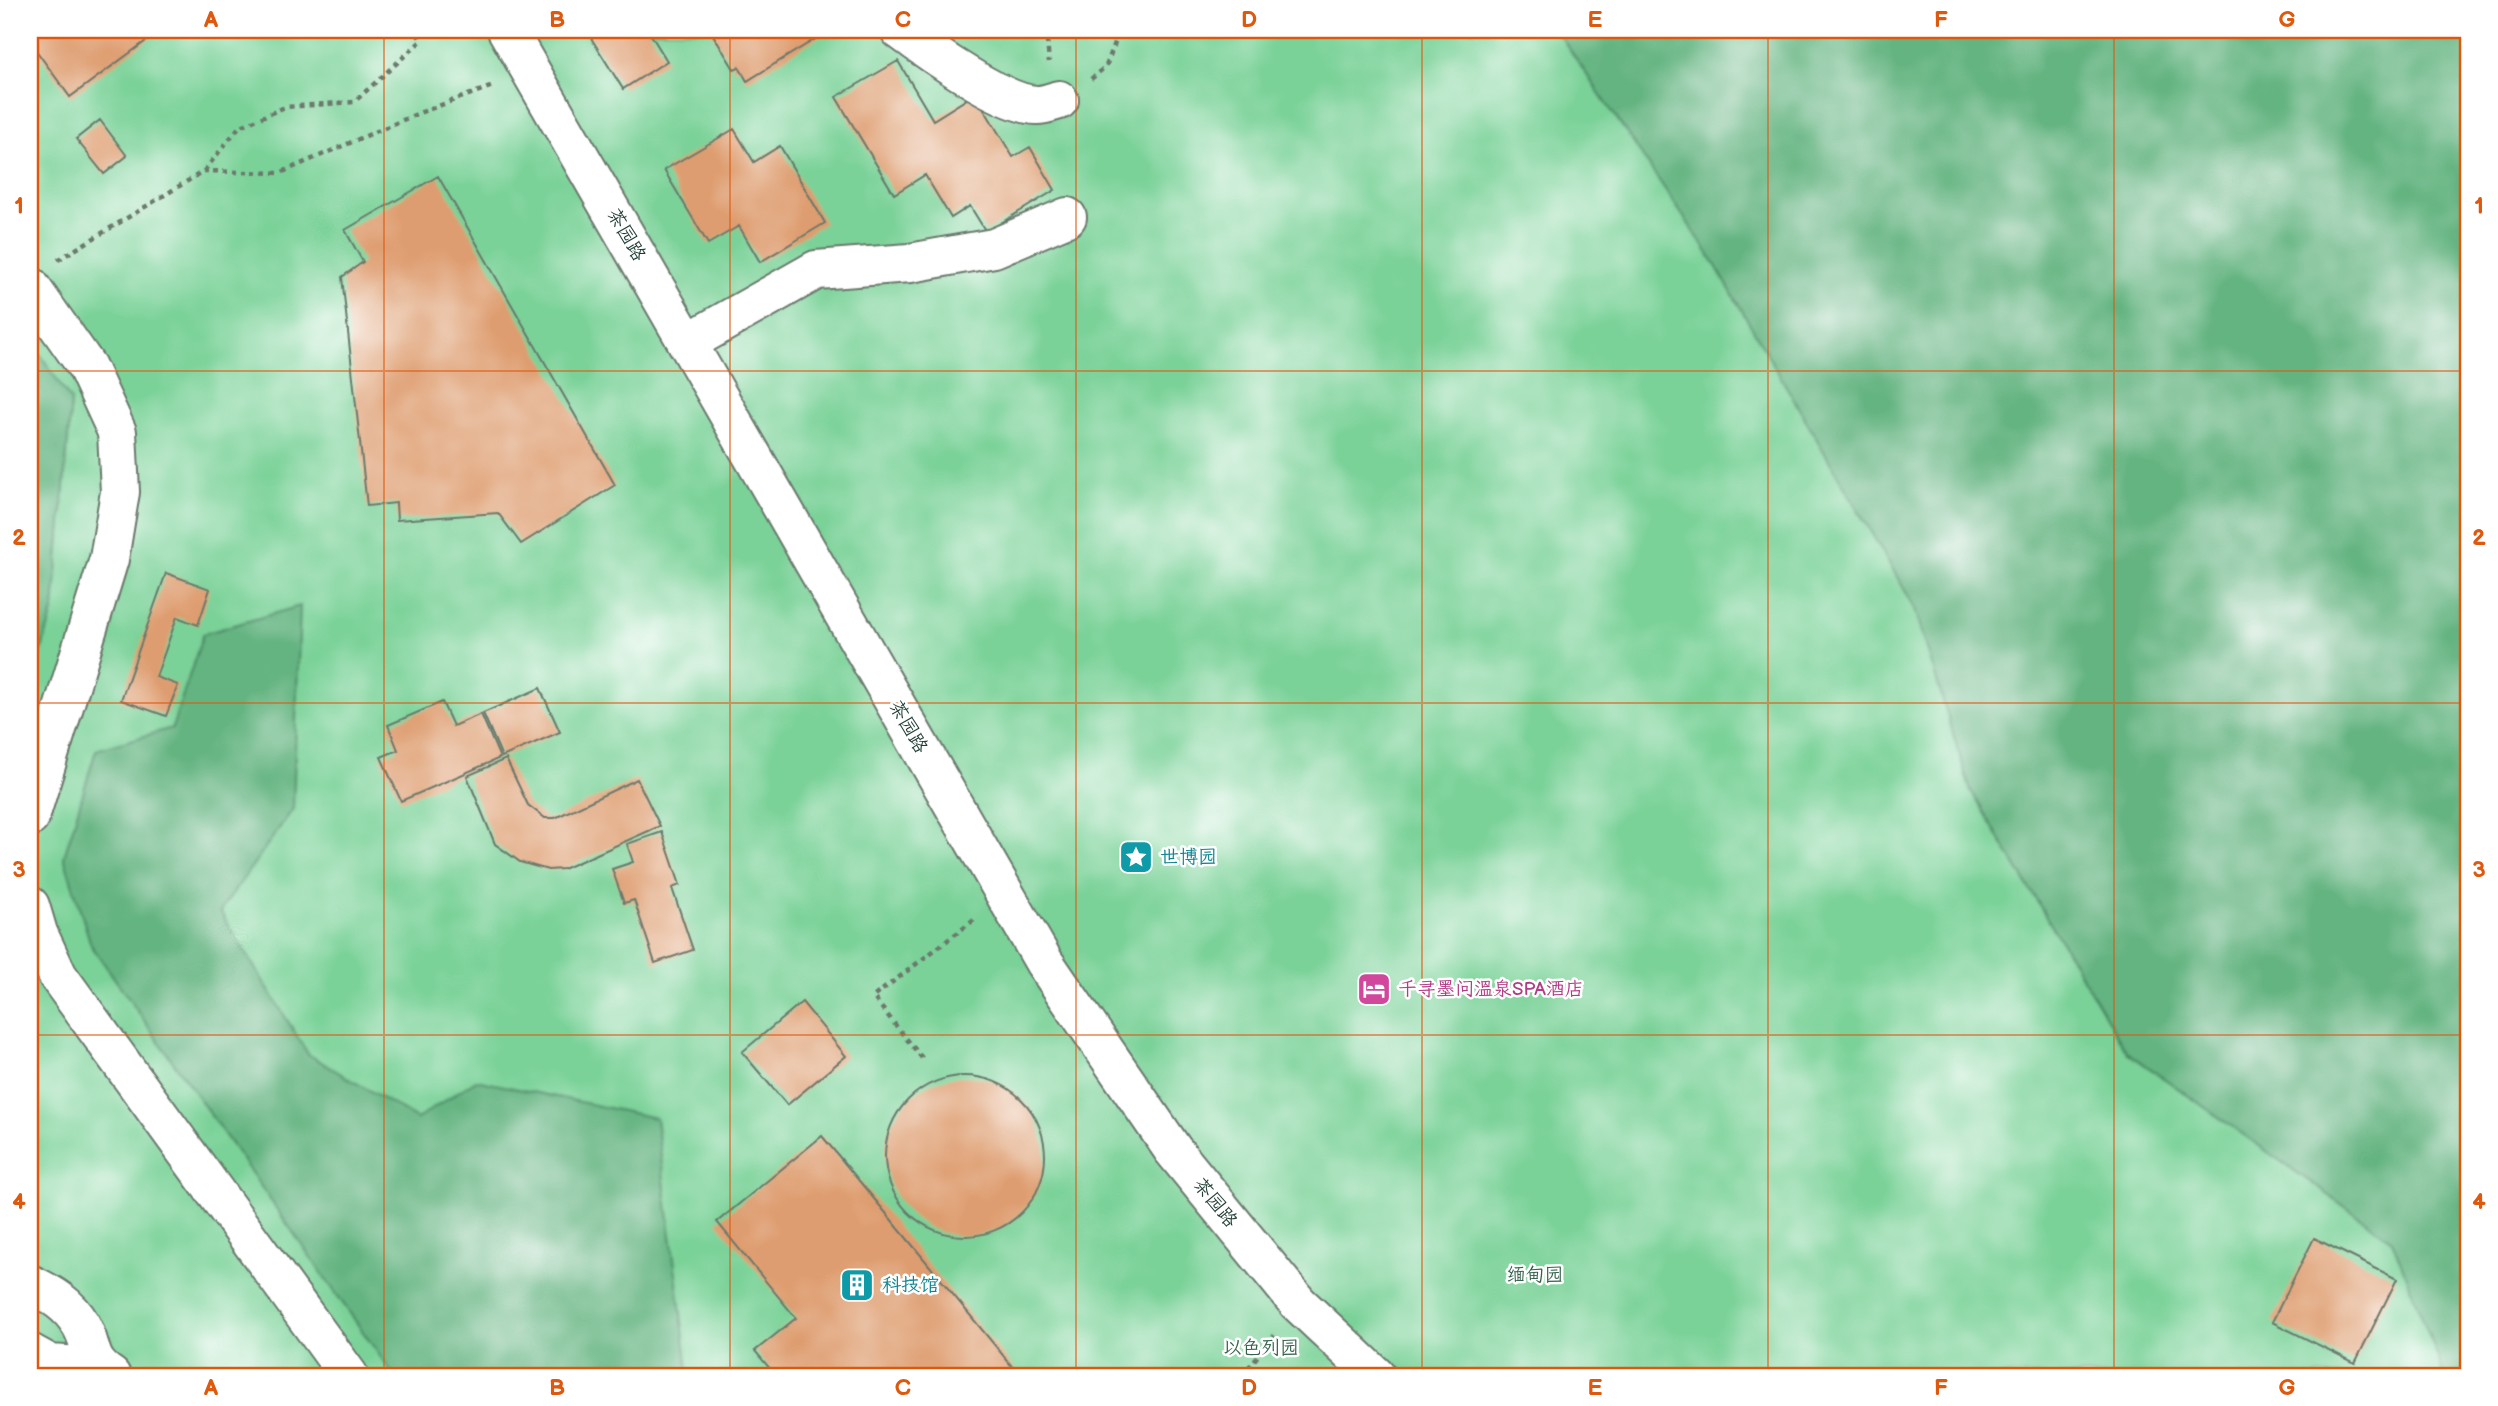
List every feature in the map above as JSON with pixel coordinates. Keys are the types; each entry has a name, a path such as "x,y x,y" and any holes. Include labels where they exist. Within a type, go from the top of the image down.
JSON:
{"lane":[{"name":"茶园路","path":"507,30 1044,962 1172,1150 1298,1303 1376,1376"},
{"path":"900,30 926,50 1012,100 1037,105 1054,87"},
{"path":"687,343 816,270 910,263 995,248 1067,217"},
{"path":"30,817 109,559 120,492 117,432 42,274"},
{"path":"33,927 58,975 349,1376"},
{"path":"30,1284 59,1298 81,1325 104,1371"},
{"path":"30,1353 50,1364 104,1371"}],"path":[{"path":"42,274 204,171 239,127 285,107 354,102 421,41 416,30"},
{"path":"1046,30 1054,87 1084,85 1107,66 1120,30"},
{"path":"204,171 280,173 419,113 532,73"},
{"path":"922,1058 873,997 1006,897"},
{"path":"1242,1376 1298,1303"}],"green space":[{"name":"世博园","path":"30,30 1972,30 2377,1025 2468,1376 30,1376 30,689 54,608 71,401 30,339"},
{"path":"1550,30 2468,30 2468,1376 2445,1376 2392,1240 2127,1052 1970,789 1914,606 1709,254 1561,37"},
{"path":"30,339 71,401 54,608 30,689"},
{"path":"300,606 293,809 220,911 308,1054 417,1119 476,1080 656,1118 689,1376 394,1376 91,945 64,857 96,750 172,728 203,634"}],"building":[{"path":"30,30 161,30 70,97 30,42"},
{"path":"586,30 648,30 667,61 623,89"},
{"path":"710,30 830,30 747,81 739,67 734,69"},
{"path":"898,61 933,120 975,94 1013,157 1030,147 1055,190 986,232 970,206 951,218 925,175 894,194 836,97"},
{"path":"100,120 127,156 104,174 76,139"},
{"path":"734,129 754,162 780,146 825,223 760,262 739,226 708,244 664,170"},
{"path":"438,176 615,485 521,544 498,513 397,520 396,503 367,506 342,277 363,262 345,230"},
{"path":"166,573 210,589 198,625 177,617 156,677 178,685 166,716 121,700"},
{"path":"540,688 560,732 502,757 483,713"},
{"path":"442,702 453,726 481,714 500,758 401,801 381,757 398,750 388,725"},
{"path":"506,759 528,805 545,818 555,818 637,779 660,826 563,869 548,870 520,862 495,844 467,776"},
{"path":"662,832 680,885 672,888 693,950 655,963 634,900 624,903 612,869 633,862 627,844"},
{"path":"802,1002 846,1056 787,1105 742,1052"},
{"path":"965,1076 996,1082 1022,1099 1039,1125 1045,1156 1039,1187 1022,1213 996,1230 965,1236 934,1230 908,1213 891,1187 885,1156 891,1125 908,1099 934,1082"},
{"name":"科技馆","path":"822,1136 1020,1376 776,1376 755,1351 796,1318 717,1222"},
{"path":"2314,1238 2397,1279 2355,1363 2272,1322"}],"place":[{"name":"世博园","path":"1136,857"},
{"name":"千寻墨问温泉SPA酒店","path":"1374,989"},
{"name":"科技馆","path":"857,1285"}],"park label":[{"name":"缅甸园","path":"1535,1275"},
{"name":"以色列园","path":"1261,1348"}]}
